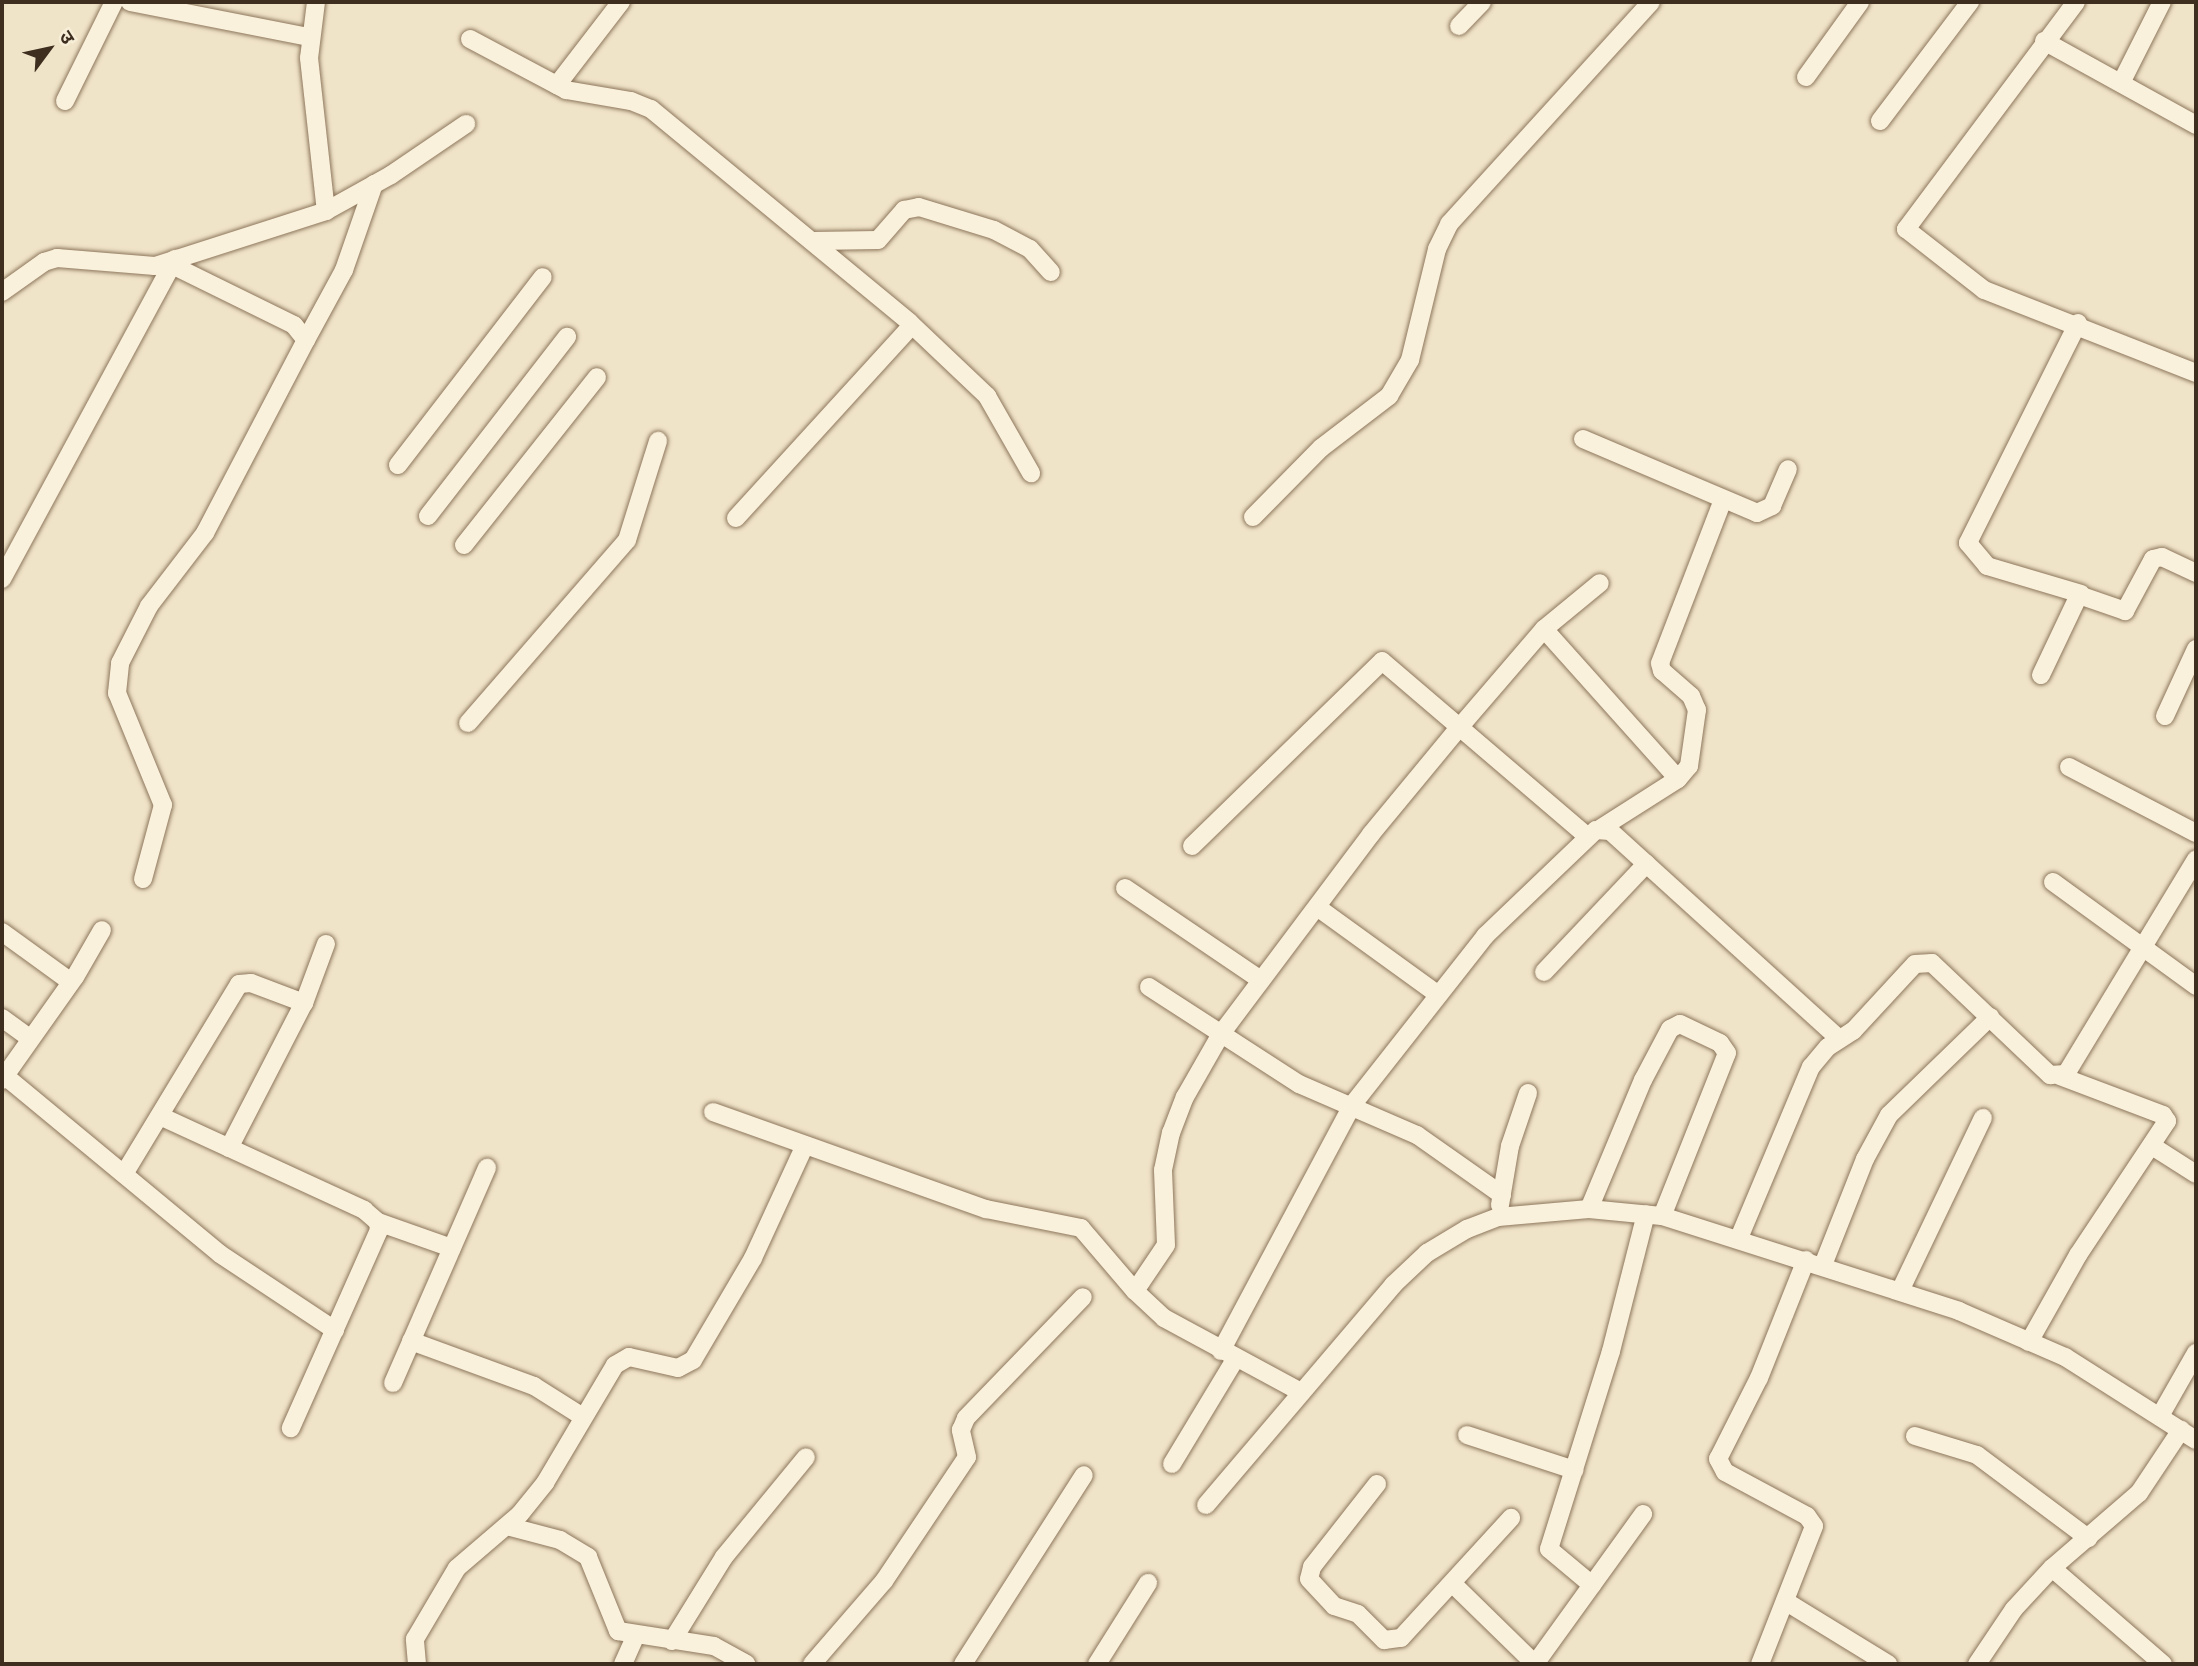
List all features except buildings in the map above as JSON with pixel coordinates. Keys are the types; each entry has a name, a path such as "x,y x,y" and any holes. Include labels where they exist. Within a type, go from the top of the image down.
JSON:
{"street":[{"path":"65,101 114,2"},
{"path":"130,2 309,37"},
{"path":"316,2 309,37 326,211"},
{"path":"556,85 621,2"},
{"path":"1459,26 1482,2"},
{"path":"1253,517 1321,448 1389,397 1410,360 1437,249 1449,224 1651,2"},
{"path":"1806,77 1860,2"},
{"path":"1880,121 1970,2"},
{"path":"2076,2 1906,229 1984,290 2078,323 2196,373"},
{"path":"2121,83 2162,2"},
{"path":"470,39 556,85 651,109 912,325 987,396 1031,473"},
{"path":"2045,41 2196,125"},
{"path":"2,292 44,262 57,258 144,267 174,262 326,211 374,184 466,124"},
{"path":"143,879 163,805 117,692 120,663 149,606 205,533 344,270 374,184"},
{"path":"813,241 878,240 904,211 914,207 994,230 1030,249 1051,272"},
{"path":"174,262 294,326 306,340"},
{"path":"2,579 174,262"},
{"path":"398,465 543,277"},
{"path":"2078,323 1968,543 1987,566 2081,594 2124,611 2153,559 2162,557 2196,573"},
{"path":"736,518 912,325"},
{"path":"428,516 567,337"},
{"path":"464,545 597,377"},
{"path":"1583,439 1757,513 1768,511 1788,469"},
{"path":"468,723 626,540 658,441"},
{"path":"1172,1464 1353,1104 1437,993 1513,907 1594,833 1678,779 1689,766 1697,710 1691,696 1662,671 1660,663 1723,500"},
{"path":"1135,1291 1166,1245 1163,1170 1171,1133 1185,1097 1221,1034 1317,907 1458,729 1544,629 1600,583"},
{"path":"2041,675 2081,594"},
{"path":"1544,629 1678,779"},
{"path":"2165,716 2196,649"},
{"path":"1192,846 1382,661 1458,729 1594,833 1646,864 1839,1039"},
{"path":"2070,767 2196,833"},
{"path":"2060,1076 2079,1058 2196,859"},
{"path":"1544,972 1646,864"},
{"path":"2053,882 2196,986"},
{"path":"1125,888 1261,980"},
{"path":"1317,907 1437,993"},
{"path":"102,930 71,982 3,1078 220,1254 335,1330"},
{"path":"2,932 71,982"},
{"path":"229,1148 304,1003 326,944"},
{"path":"1739,1238 1811,1067 1839,1039 1853,1031 1915,964 1927,960 2050,1074 2163,1115 2167,1121 2078,1255 2029,1342"},
{"path":"124,1174 239,984 251,983 304,1003"},
{"path":"1149,987 1299,1084 1353,1104 1417,1135 1502,1195"},
{"path":"1760,1664 1813,1537 1812,1521 1725,1472 1718,1459 1889,1115 1990,1017"},
{"path":"2,1018 30,1038"},
{"path":"1589,1209 1643,1080 1671,1029 1680,1024 1720,1043 1727,1053 1654,1215 1549,1549 1592,1585"},
{"path":"1498,1217 1510,1146 1528,1093"},
{"path":"713,1112 986,1209 1081,1228 1135,1291 1164,1318 1301,1392"},
{"path":"160,1116 364,1210 378,1222 452,1248"},
{"path":"1900,1292 1983,1118"},
{"path":"418,1663 415,1639 457,1568 508,1526 545,1483 621,1359 678,1368 693,1360 754,1258 805,1145"},
{"path":"2152,1146 2196,1174"},
{"path":"393,1383 486,1168"},
{"path":"1206,1504 1393,1285 1427,1253 1467,1229 1498,1217 1589,1209 1654,1215 1814,1262 2029,1342 2112,1383 2189,1435 2139,1493 2052,1568 2014,1609 1977,1664"},
{"path":"291,1428 379,1230 378,1222"},
{"path":"812,1664 884,1581 967,1457 961,1430 966,1419 1083,1297"},
{"path":"411,1341 523,1381 583,1418"},
{"path":"2161,1416 2196,1353"},
{"path":"1467,1435 1574,1470"},
{"path":"1914,1436 1977,1455 2088,1538"},
{"path":"672,1641 724,1557 806,1457"},
{"path":"963,1664 1084,1475"},
{"path":"1377,1484 1312,1567 1311,1585 1340,1610 1358,1614 1384,1640 1395,1641 1453,1584 1511,1518"},
{"path":"1453,1584 1535,1664 1643,1514"},
{"path":"508,1526 577,1547 595,1567 613,1627 635,1637 714,1646 746,1664"},
{"path":"2052,1568 2162,1664"},
{"path":"1097,1664 1148,1583"},
{"path":"1785,1601 1888,1664"},
{"path":"623,1664 635,1637"}]}
